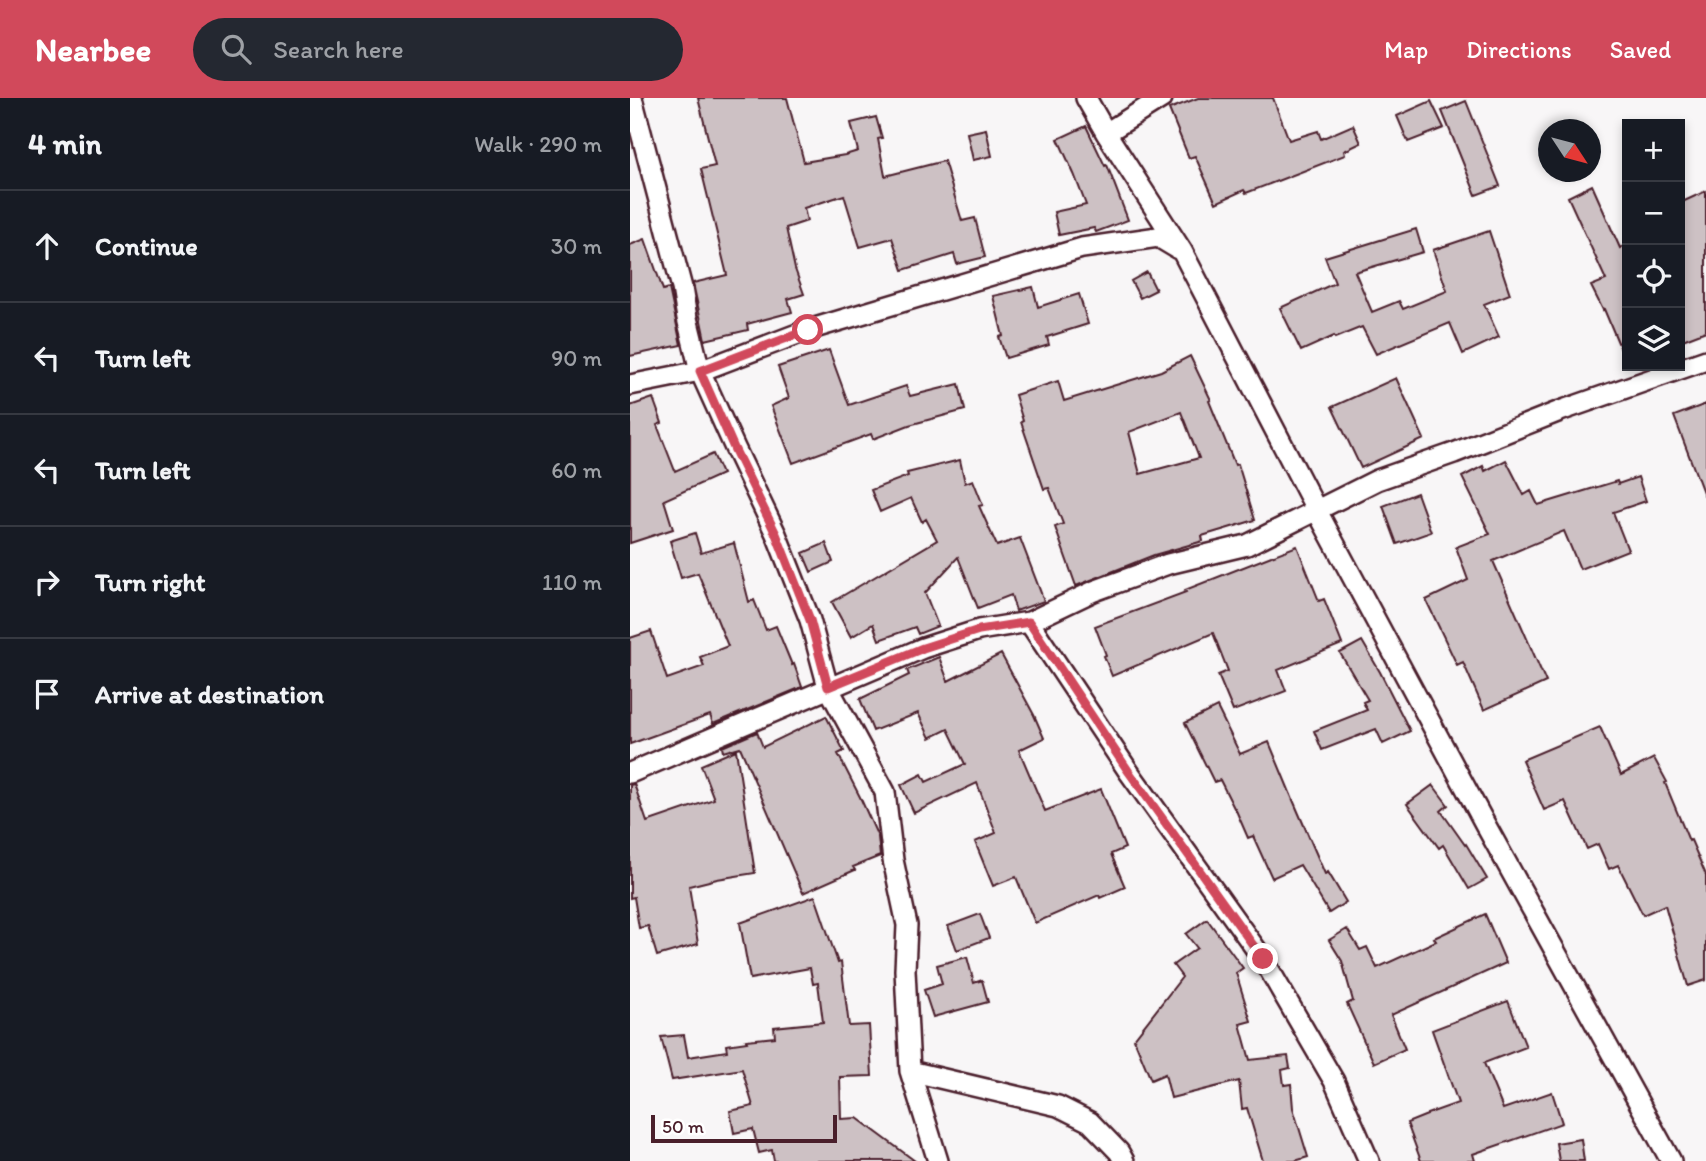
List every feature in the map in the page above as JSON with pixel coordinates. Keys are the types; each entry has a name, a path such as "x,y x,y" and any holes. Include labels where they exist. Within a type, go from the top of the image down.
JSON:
{"street":[{"path":"632,98 682,288 700,371 776,534 810,620 828,687 885,792 892,860 907,925 905,970 910,1071 938,1161"},
{"path":"1086,98 1182,251 1317,511 1485,824 1671,1161"},
{"path":"1106,133 1162,98"},
{"path":"630,385 700,371 808,330 1082,248 1158,237 1182,251"},
{"path":"630,774 923,648 979,630 1029,622 1094,592 1168,564 1247,545 1377,480 1560,411 1706,360"},
{"path":"1029,622 1129,772 1263,959 1334,1081 1368,1161"},
{"path":"910,1071 1058,1107 1090,1122 1119,1152 1124,1161"}],"building":[{"path":"698,98 787,98 804,162 858,151 851,123 876,117 882,138 878,139 885,176 944,161 962,221 975,218 985,257 957,264 954,254 903,270 892,238 860,247 844,195 804,208 807,221 786,228 795,269 804,294 788,299 792,312 747,324 748,330 705,340 693,283 727,275 701,169 715,166"},
{"path":"1198,98 1273,98 1289,140 1318,131 1321,139 1353,125 1361,143 1344,151 1345,155 1246,193 1244,190 1216,203 1195,156 1189,158 1169,109"},
{"path":"1431,101 1444,128 1408,142 1397,116"},
{"path":"1466,101 1500,186 1476,195 1442,111"},
{"path":"1086,126 1105,166 1107,165 1128,220 1096,232 1094,228 1059,235 1054,212 1086,205 1058,139"},
{"path":"986,129 992,156 973,160 967,133"},
{"path":"1592,185 1620,248 1622,247 1622,352 1591,286 1606,280 1568,197"},
{"path":"1706,191 1706,331 1685,339 1685,245 1685,201"},
{"path":"1416,229 1423,252 1355,272 1372,312 1399,301 1403,309 1447,291 1433,250 1489,231 1510,294 1484,304 1499,337 1463,354 1450,323 1376,354 1362,327 1301,351 1280,308 1335,283 1325,257"},
{"path":"645,239 663,290 669,288 681,345 630,356 630,245"},
{"path":"1147,272 1156,290 1140,298 1131,281"},
{"path":"1033,287 1038,307 1079,294 1088,324 1047,337 1049,345 1006,358 999,337 1003,336 993,296"},
{"path":"829,350 849,405 906,386 910,396 959,384 965,410 909,425 873,439 871,434 793,463 771,406 789,398 778,367"},
{"path":"1190,356 1211,400 1209,401 1235,465 1238,464 1255,520 1202,536 1203,541 1154,555 1076,586 1055,527 1063,524 1049,488 1044,489 1021,422 1023,421 1015,395 1058,381 1064,401 1161,371","holes":["1181,412 1199,458 1140,474 1129,432"]},
{"path":"1396,378 1424,439 1361,468 1332,407"},
{"path":"653,398 662,423 657,425 675,471 713,454 722,474 664,500 673,529 630,543 630,406"},
{"path":"1706,404 1706,495 1704,495 1674,416"},
{"path":"960,460 965,483 973,480 983,505 979,506 997,546 1020,538 1044,601 1016,611 1011,595 978,608 958,557 925,593 938,626 918,634 915,627 879,640 873,624 851,637 832,602 937,540 926,519 922,522 911,498 880,512 871,490 908,476 907,473"},
{"path":"1506,460 1524,495 1531,491 1538,505 1638,477 1646,501 1613,512 1628,550 1580,569 1564,531 1493,561 1546,682 1484,710 1463,662 1457,665 1426,600 1468,580 1456,547 1490,534 1462,477 1483,466 1485,471"},
{"path":"1417,493 1431,532 1397,544 1383,506"},
{"path":"695,533 701,553 734,543 749,602 754,600 766,630 776,626 802,687 713,724 710,715 630,744 630,638 651,631 667,679 704,666 700,657 728,646 698,573 681,578 670,541"},
{"path":"826,543 833,562 811,572 803,553"},
{"path":"1297,546 1319,601 1324,599 1342,644 1278,670 1286,691 1233,711 1218,675 1228,671 1213,633 1112,676 1095,626"},
{"path":"1362,641 1410,731 1383,744 1376,729 1322,750 1314,731 1367,710 1363,702 1368,700 1340,653"},
{"path":"1001,654 1044,738 1019,750 1045,811 1101,789 1125,848 1111,854 1125,887 1100,898 1099,895 1035,923 1016,877 993,886 975,842 996,833 977,783 914,813 901,785 922,774 926,782 965,764 948,729 930,738 918,713 873,731 860,699 909,675 907,670 939,657 948,681"},
{"path":"1217,707 1240,754 1269,742 1325,874 1328,872 1346,902 1329,913 1300,865 1272,878 1253,836 1248,838 1220,780 1214,782 1185,723"},
{"path":"826,716 844,751 838,754 878,837 880,856 803,893 740,747 723,752 722,747 757,732 763,747"},
{"path":"1600,727 1621,775 1654,758 1667,782 1665,783 1689,841 1691,840 1706,875 1706,980 1688,986 1665,905 1643,915 1618,865 1609,869 1598,844 1587,849 1565,801 1544,810 1522,760"},
{"path":"736,750 755,873 689,886 698,944 657,956 648,926 639,928 634,897 630,898 630,785 634,784 647,822 714,799 701,765"},
{"path":"1433,785 1448,805 1441,811 1466,844 1487,879 1469,889 1443,845 1439,848 1407,804"},
{"path":"815,896 838,963 841,962 849,1026 869,1025 872,1076 840,1077 841,1119 857,1118 915,1161 774,1161 772,1150 759,1153 753,1129 734,1133 730,1111 753,1106 742,1069 672,1080 661,1037 684,1035 688,1057 727,1051 726,1045 747,1042 746,1040 775,1037 774,1027 823,1022 818,983 813,984 810,968 750,979 740,923"},
{"path":"980,914 989,938 957,950 948,926"},
{"path":"1485,914 1506,963 1391,1015 1405,1049 1374,1063 1347,1004 1353,1001 1342,961 1329,940 1347,929 1360,950 1367,947 1377,968 1436,941 1434,938"},
{"path":"1207,919 1243,968 1236,973 1251,1021 1240,1024 1250,1060 1288,1056 1290,1068 1282,1070 1284,1085 1291,1084 1293,1108 1308,1157 1295,1161 1263,1161 1247,1108 1242,1109 1239,1081 1171,1098 1165,1074 1151,1080 1134,1039 1182,977 1173,965 1197,948 1186,934"},
{"path":"967,957 974,983 982,980 988,1002 933,1017 924,990 942,984 937,965"},
{"path":"1508,1001 1526,1047 1484,1063 1503,1109 1552,1092 1562,1123 1473,1154 1475,1161 1421,1161 1407,1123 1458,1103 1432,1030"},
{"path":"1581,1139 1584,1161 1559,1161 1556,1143"}],"route":[{"path":"808,330 700,371 776,534 810,620 828,687 923,648 979,630 1029,622 1129,772 1263,959"}]}
